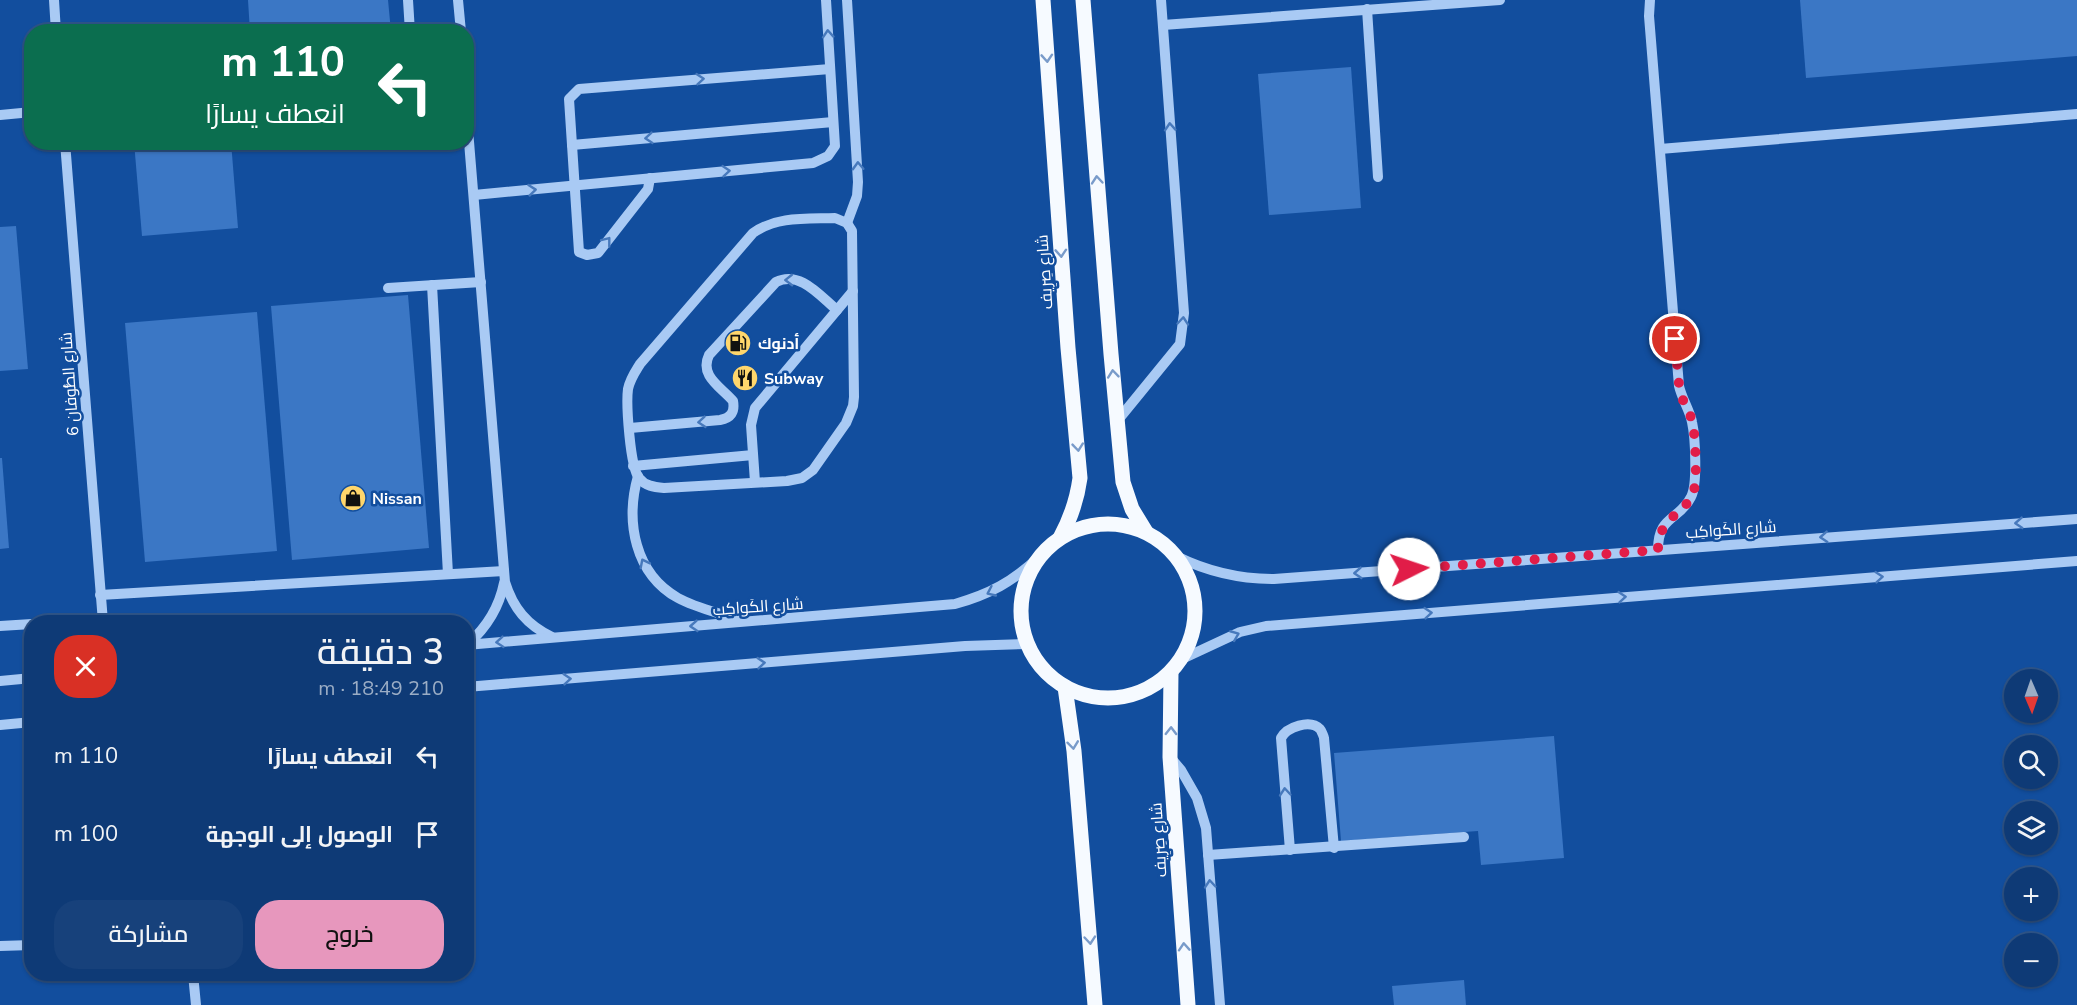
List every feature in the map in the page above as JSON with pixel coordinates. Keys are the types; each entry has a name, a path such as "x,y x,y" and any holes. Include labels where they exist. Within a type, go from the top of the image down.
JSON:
{"main road":[{"path":"1083,0 1124,482 1138,521 1146,532"},
{"name":"شارع صِرِيف","path":"1042,3 1080,478 1071,519 1060,538"},
{"path":"1111,524 1129,526 1146,532 1162,542 1176,556 1186,571 1193,589 1196,607 1192,634 1182,659 1172,672 1154,686 1132,695 1110,699 1086,696 1065,687 1049,676 1036,662 1027,644 1021,622 1021,600 1027,578 1038,558 1060,538 1076,530 1093,525 1111,524"},
{"name":"شارع صِرِيف","path":"1172,672 1170,757 1188,1005"},
{"path":"1065,687 1074,751 1095,1005"}],"street":[{"path":"54,0 56,24"},
{"path":"408,0 410,24"},
{"path":"458,0 460,24"},
{"path":"474,195 813,163 828,156 835,146 826,0"},
{"path":"635,471 646,484 664,488 795,480 808,474 850,415 855,389 852,235 847,223 855,203 858,182 847,0"},
{"path":"1118,420 1180,344 1182,333 1184,313 1161,0"},
{"path":"1162,26 1500,0"},
{"path":"1650,0 1649,16 1679,386 1692,420 1696,477 1695,487 1686,504 1666,521 1661,530 1658,550"},
{"path":"1367,9 1378,177"},
{"path":"650,178 648,189 598,253 587,255 579,252 569,99 579,89 830,69"},
{"path":"0,115 24,113"},
{"path":"1660,149 2077,114"},
{"path":"572,145 833,122"},
{"name":"شارع الطُّوفان 6","path":"66,150 102,615"},
{"path":"470,150 505,582 514,606 521,616 552,637"},
{"path":"745,622 681,600 651,577 641,561 636,543 633,506 635,471 628,395 633,375 753,233 767,225 783,221 835,218 847,223"},
{"path":"630,428 720,420 730,416 733,411 733,400 710,377 706,360 776,282 786,278 800,280 837,310"},
{"path":"388,288 481,282"},
{"path":"432,285 448,574"},
{"path":"755,482 750,425 755,408 853,291"},
{"path":"635,471 753,455"},
{"name":"شارع الكَواكِب","path":"1176,556 1194,565 1233,577 1274,579 2077,519"},
{"name":"شارع الكَواكِب","path":"474,643 956,604 979,598 1000,588 1038,558"},
{"path":"1182,659 1240,632 1266,626 2077,561"},
{"path":"100,595 504,571"},
{"path":"474,638 492,617 505,582"},
{"path":"0,626 24,624"},
{"path":"474,686 946,647 1027,644"},
{"path":"0,681 24,679"},
{"path":"0,725 24,723"},
{"path":"1290,850 1281,738 1284,732 1291,728 1312,725 1320,730 1324,738 1334,848"},
{"path":"1170,757 1181,770 1197,798 1206,828 1220,1005"},
{"path":"1208,855 1334,848 1464,837"},
{"path":"0,946 24,945"},
{"path":"194,981 196,1005"}],"building":[{"path":"248,0 388,0 390,24 250,24"},
{"path":"1800,0 2077,0 2077,56 1806,78"},
{"path":"1351,67 1361,208 1269,215 1258,74"},
{"path":"135,150 232,150 238,228 142,236"},
{"path":"16,226 28,369 0,371 0,227"},
{"path":"408,295 429,548 292,560 271,306"},
{"path":"257,312 277,551 145,562 125,323"},
{"path":"0,458 2,458 9,548 0,549"},
{"path":"1554,736 1564,858 1481,865 1478,831 1341,841 1334,753"},
{"path":"1464,980 1466,1005 1394,1005 1392,986"}],"place":[{"name":"أدنوك","path":"738,343"},
{"name":"Subway","path":"745,378"},
{"name":"Nissan","path":"353,498"}],"route":[{"path":"1409,569 1658,550 1661,530 1666,521 1692,496 1696,477 1692,420 1687,412 1679,386 1675,339"}]}
